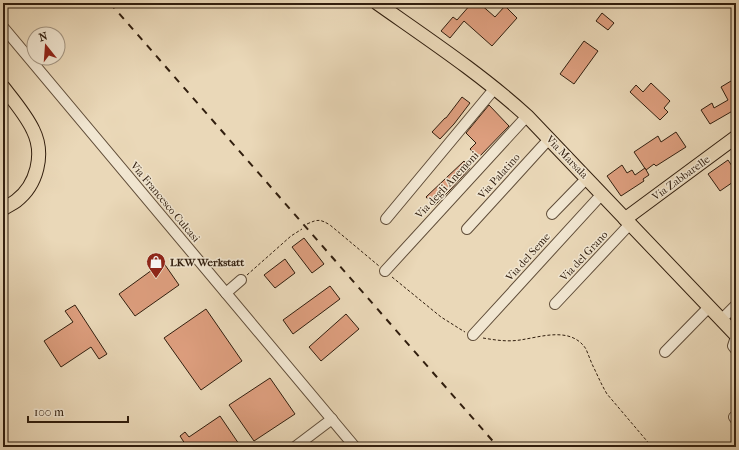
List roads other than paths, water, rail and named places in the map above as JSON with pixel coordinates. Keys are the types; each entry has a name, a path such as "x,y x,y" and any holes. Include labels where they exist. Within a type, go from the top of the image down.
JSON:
{"main road":[{"name":"Via Marsala","path":"377,3 476,73 527,116 736,336"},
{"path":"3,87 28,121 36,137 38,146 36,170 31,183 16,201 3,209"},
{"name":"Via Zabbarelle","path":"628,221 736,137"}],"street":[{"name":"Via Francesco Culcasi","path":"3,27 355,447"},
{"path":"386,219 495,88"},
{"name":"Via degli Anemoni","path":"385,271 527,116"},
{"name":"Via Palatino","path":"467,229 549,139"},
{"path":"552,214 587,178"},
{"name":"Via del Seme","path":"473,335 602,194"},
{"name":"Via del Grano","path":"555,304 628,221"},
{"path":"226,293 241,280"},
{"path":"721,320 736,305"},
{"path":"665,352 709,307"},
{"path":"736,336 733,346 736,350"},
{"path":"295,447 332,419"}],"railway":[{"path":"110,3 498,447"}],"place":[{"name":"LKW Werkstatt","path":"156,279"}]}
